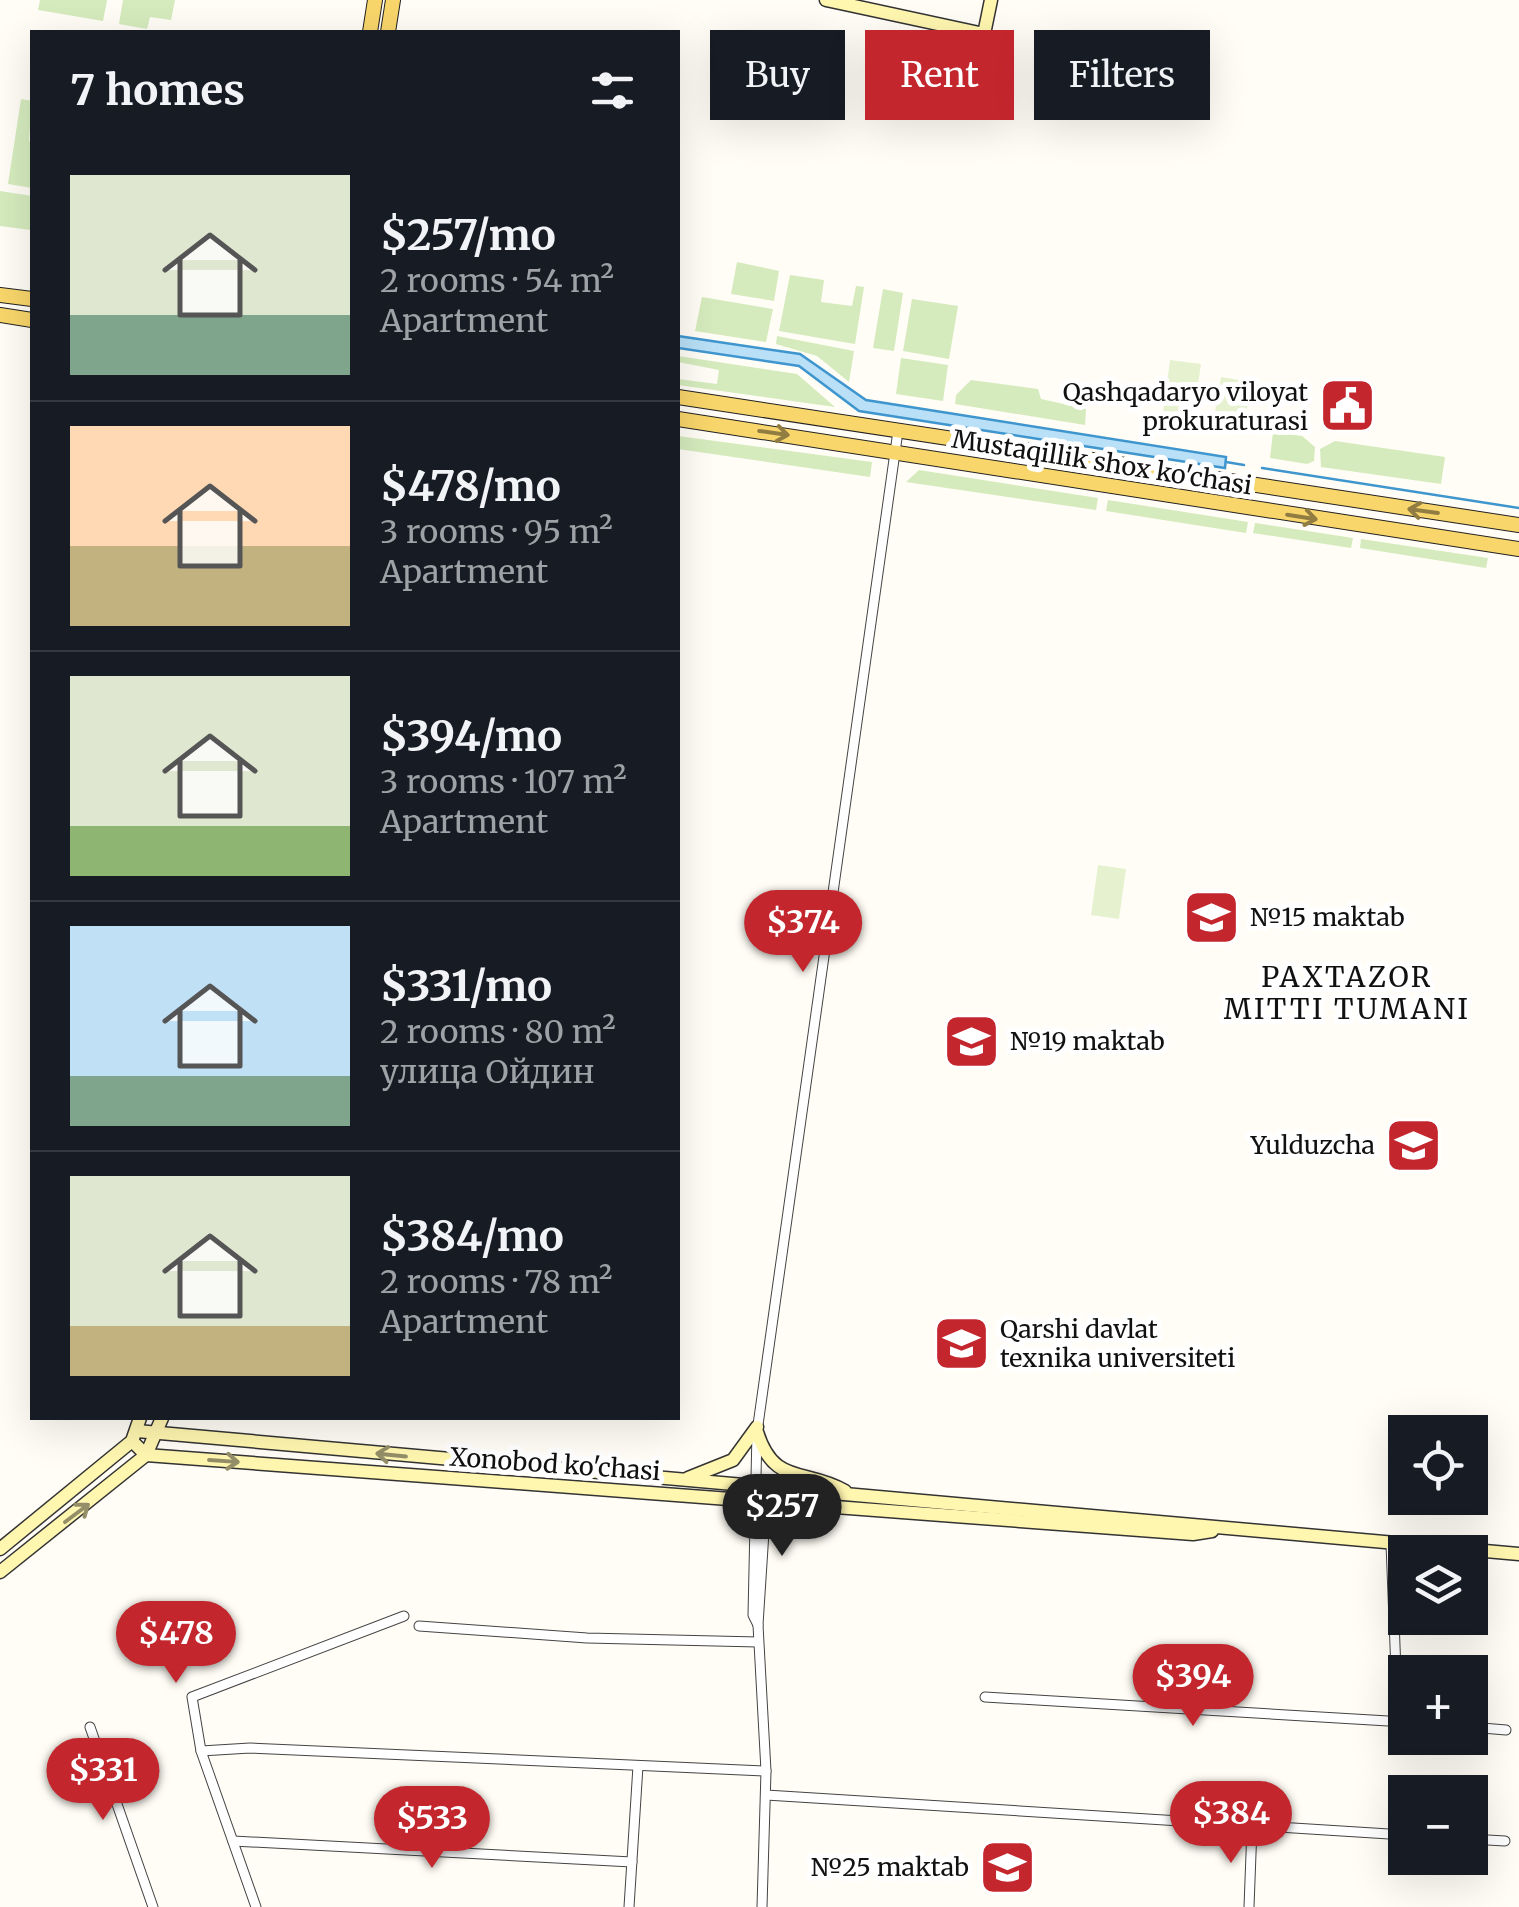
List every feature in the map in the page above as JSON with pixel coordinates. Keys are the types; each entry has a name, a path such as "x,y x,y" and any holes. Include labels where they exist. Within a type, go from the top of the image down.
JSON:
{"main road":[{"path":"370,30 376,0"},
{"path":"388,30 393,0"},
{"path":"826,0 984,34 992,0"},
{"path":"0,294 30,300"},
{"path":"0,316 30,320"},
{"name":"Mustaqillik shox ko'chasi","path":"680,397 1519,526"},
{"name":"Mustaqillik shox ko'chasi","path":"680,419 1519,550"},
{"path":"0,1572 146,1455 160,1425"},
{"name":"Xonobod ko'chasi","path":"136,1430 160,1425 680,1481 1193,1522 1220,1530 1388,1544"},
{"path":"680,1481 733,1460 758,1428"},
{"path":"758,1428 764,1454 776,1468 824,1479 851,1495"},
{"path":"0,1548 136,1430 146,1455"},
{"name":"Xonobod ko'chasi","path":"146,1455 1194,1534 1220,1530"},
{"name":"Xonobod ko'chasi","path":"1488,1552 1519,1554"}],"street":[{"path":"762,1907 766,1772 758,1625 753,1615 760,1502 758,1428 898,431"},
{"path":"256,1907 202,1750 192,1696 404,1616"},
{"path":"419,1626 587,1638 758,1642"},
{"path":"984,1698 1388,1721"},
{"path":"90,1727 153,1907"},
{"path":"1488,1728 1506,1730"},
{"path":"202,1750 250,1748 766,1772"},
{"path":"629,1907 638,1766"},
{"path":"766,1795 1388,1835"},
{"path":"1249,1907 1252,1827"},
{"path":"1488,1840 1505,1841"},
{"path":"233,1842 632,1862"}],"green space":[{"path":"40,0 107,0 103,21 38,10"},
{"path":"123,0 175,0 171,20 150,17 147,29 119,24"},
{"path":"21,99 30,101 30,188 8,184"},
{"path":"0,191 30,196 30,230 0,226"},
{"path":"737,262 779,271 774,301 731,294"},
{"path":"790,275 824,280 821,302 852,306 856,286 864,287 855,344 779,331"},
{"path":"883,289 903,293 894,351 873,348"},
{"path":"702,297 773,309 766,342 695,331"},
{"path":"912,299 958,306 949,359 903,351"},
{"path":"777,336 854,351 849,382 817,356 776,344"},
{"path":"680,356 797,374 835,407 680,385 680,379 717,384 719,370 680,362"},
{"path":"901,358 948,365 943,401 896,394"},
{"path":"1170,360 1201,364 1192,425 1162,421"},
{"path":"1221,377 1251,382 1243,435 1212,430"},
{"path":"971,380 1038,389 1041,399 1086,409 1085,425 955,404 956,395"},
{"path":"1273,432 1302,436 1315,447 1314,461 1307,464 1270,458"},
{"path":"680,436 872,462 870,477 680,449"},
{"path":"1335,441 1445,457 1441,484 1321,467 1320,449"},
{"path":"919,470 1098,498 1096,510 906,482"},
{"path":"1108,500 1248,522 1246,533 1106,511"},
{"path":"1255,523 1353,538 1351,548 1253,533"},
{"path":"1361,539 1488,558 1486,568 1360,548"},
{"path":"1098,865 1126,869 1119,919 1091,915"}],"water":[{"path":"680,336 800,354 866,400 1226,457 1225,468 859,411 799,366 680,348"}],"waterway":[{"path":"1226,462 1244,465"},
{"path":"1262,468 1519,508"}],"place":[{"name":"Qashqadaryo viloyat prokuraturasi","path":"1347,406"},
{"name":"№15 maktab","path":"1211,917"},
{"name":"№19 maktab","path":"971,1041"},
{"name":"Yulduzcha","path":"1414,1145"},
{"name":"Qarshi davlat texnika universiteti","path":"961,1343"},
{"name":"№25 maktab","path":"1008,1867"}],"district":[{"name":"PAXTAZOR MITTI TUMANI","path":"1347,993"}]}
